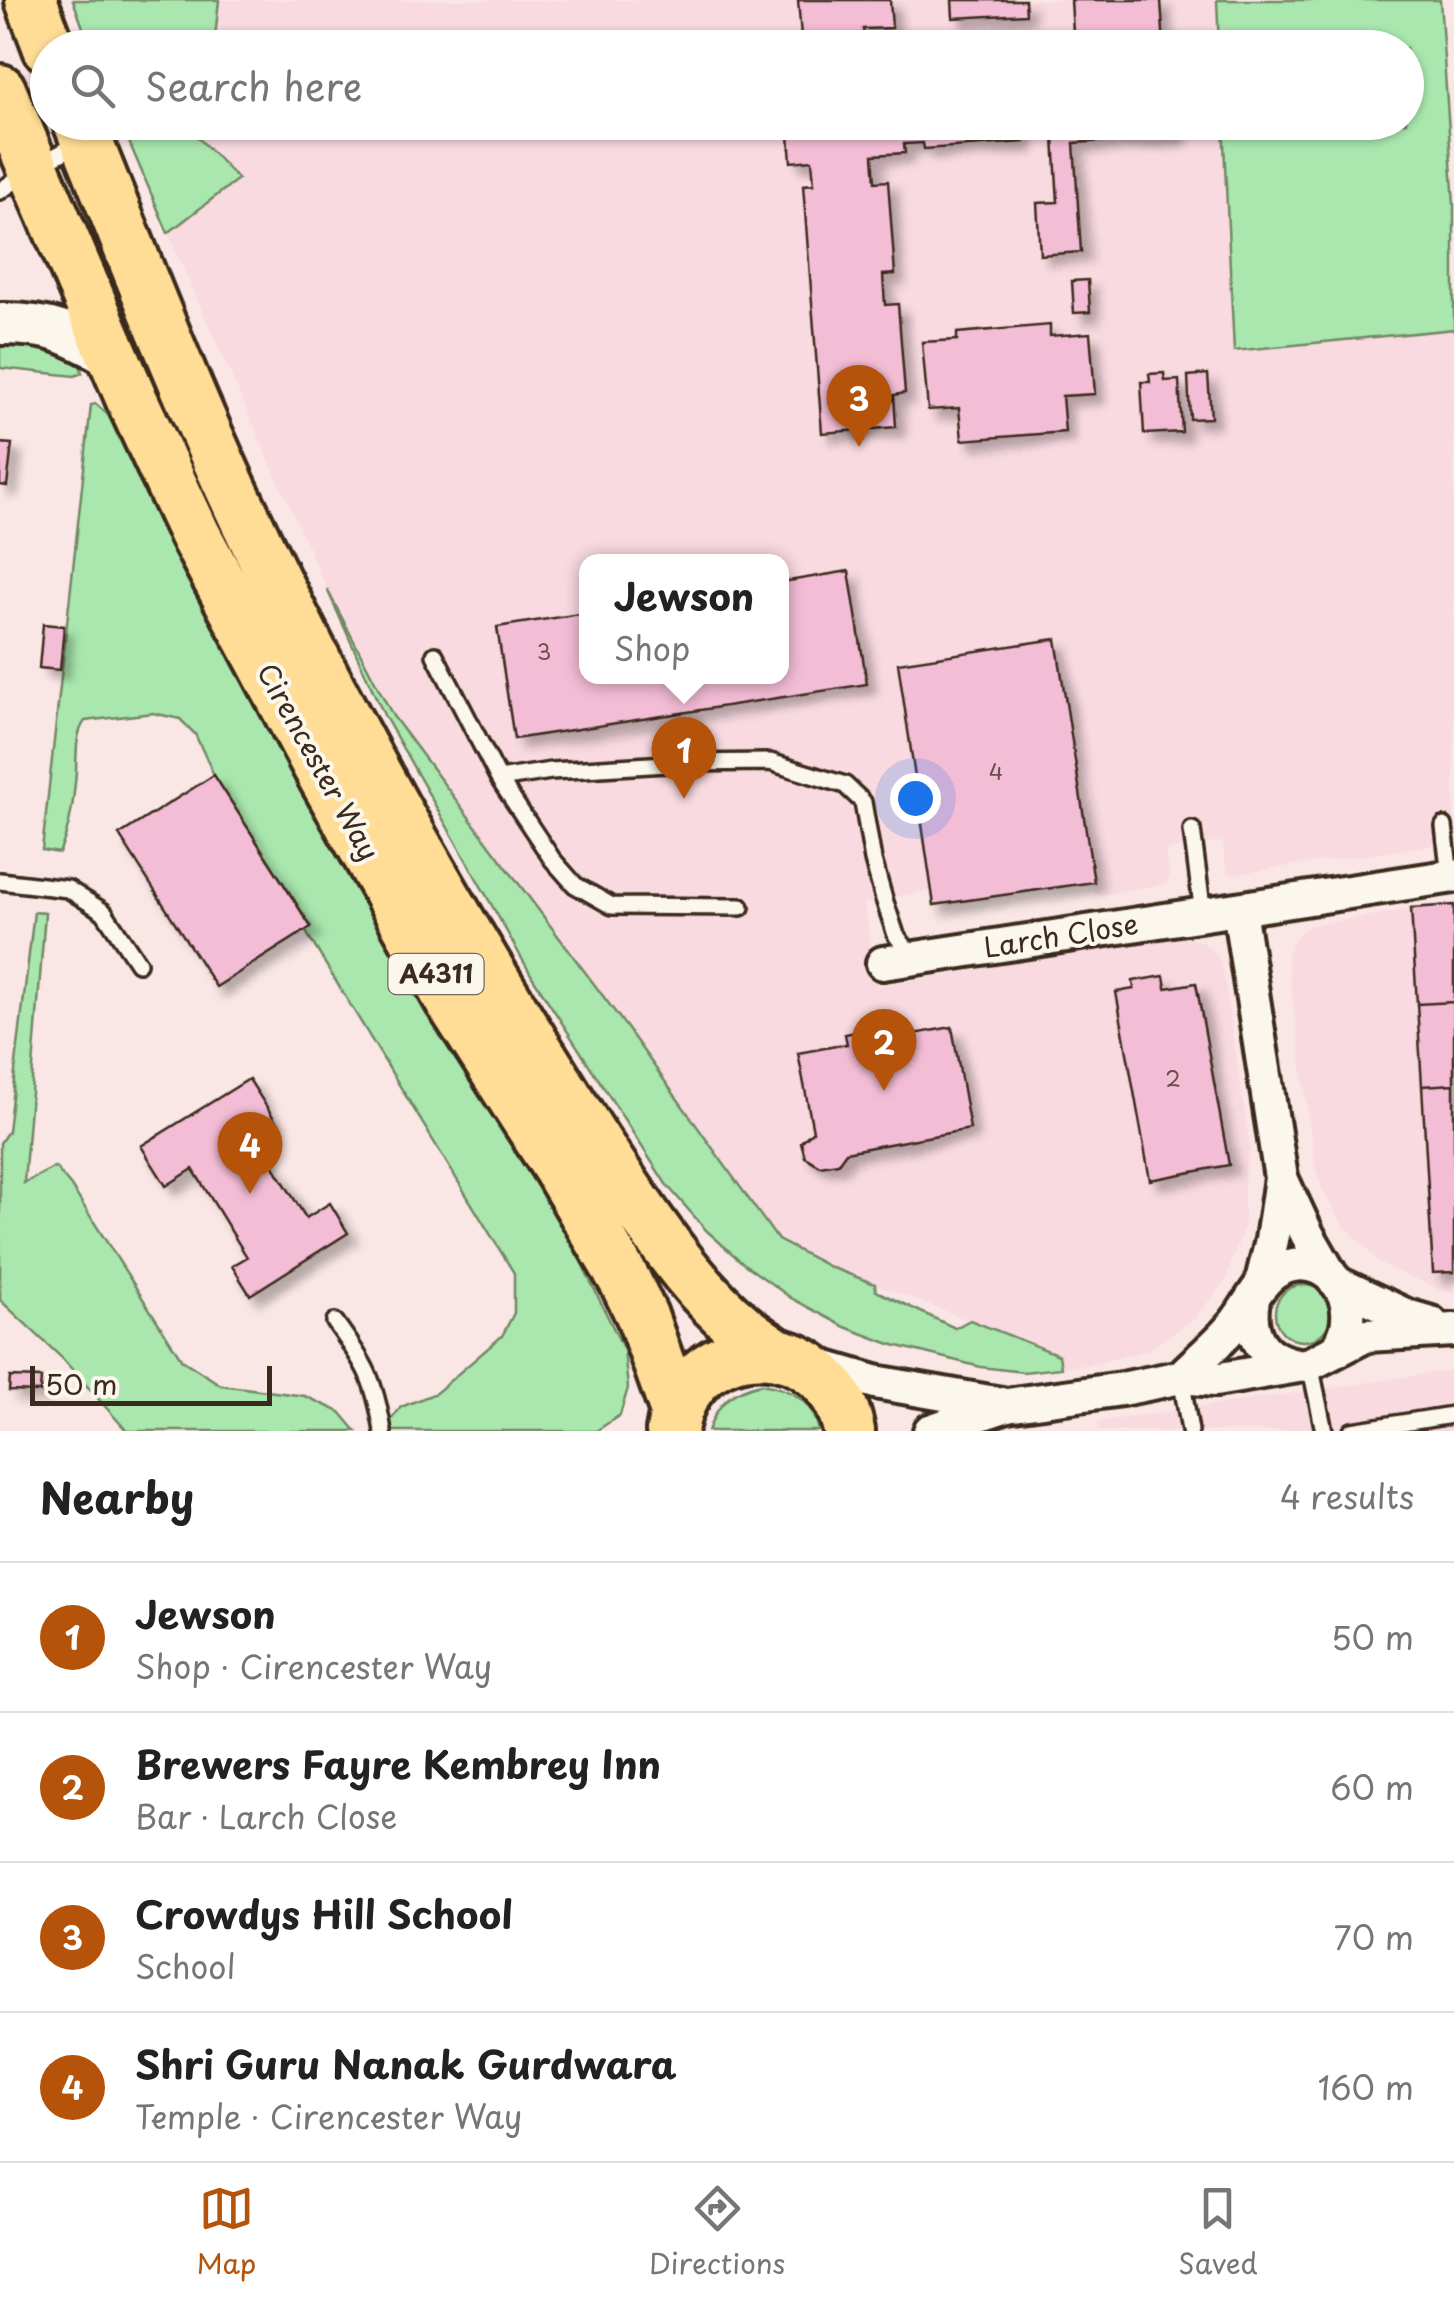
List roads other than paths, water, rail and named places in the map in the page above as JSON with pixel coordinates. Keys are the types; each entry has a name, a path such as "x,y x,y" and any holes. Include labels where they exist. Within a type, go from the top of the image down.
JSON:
{"main road":[{"path":"31,0 42,30"},
{"name":"Cirencester Way","path":"0,90 16,179 114,358 195,535 325,779 449,998 559,1169 625,1282 649,1335 672,1425"},
{"name":"Cirencester Way","path":"86,140 242,512 301,633 430,873 558,1084 660,1238 741,1328 786,1356"},
{"name":"A4311","path":"672,1425 688,1390 697,1380 727,1359 752,1353 786,1356 817,1371 833,1388 846,1412 850,1431"}],"street":[{"path":"0,324 48,327 114,358"},
{"name":"Larch Close","path":"898,961 1452,876"},
{"path":"1239,909 1281,1178 1307,1234 1348,1300 1348,1331 1315,1359 1280,1361 1260,1345 1251,1324 1272,1240 1281,1178"},
{"path":"1180,1378 1218,1342 1257,1292 1280,1270 1302,1266 1319,1270 1406,1316 1454,1330"},
{"path":"930,1431 1007,1405 1180,1378 1216,1380 1315,1359 1368,1335 1454,1330"},
{"path":"786,1356 875,1382 1007,1405"}],"lane":[{"path":"16,179 70,140"},
{"path":"435,654 499,780 575,886 612,906 741,908"},
{"path":"499,780 550,771 770,762 845,785 862,802 873,860 896,935 898,961"},
{"path":"1444,826 1452,876"},
{"path":"1192,830 1202,914"},
{"path":"0,882 68,890 104,912 138,963"},
{"path":"335,1322 368,1370 378,1398 383,1431"},
{"path":"1315,1359 1324,1431"},
{"path":"1180,1378 1190,1431"},
{"path":"1352,1431 1452,1415"}],"place":[{"name":"Crowdys Hill School","path":"859,447"},
{"name":"Jewson","path":"684,799"},
{"name":"Brewers Fayre Kembrey Inn","path":"884,1091"},
{"name":"Shri Guru Nanak Gurdwara","path":"250,1194"}]}
